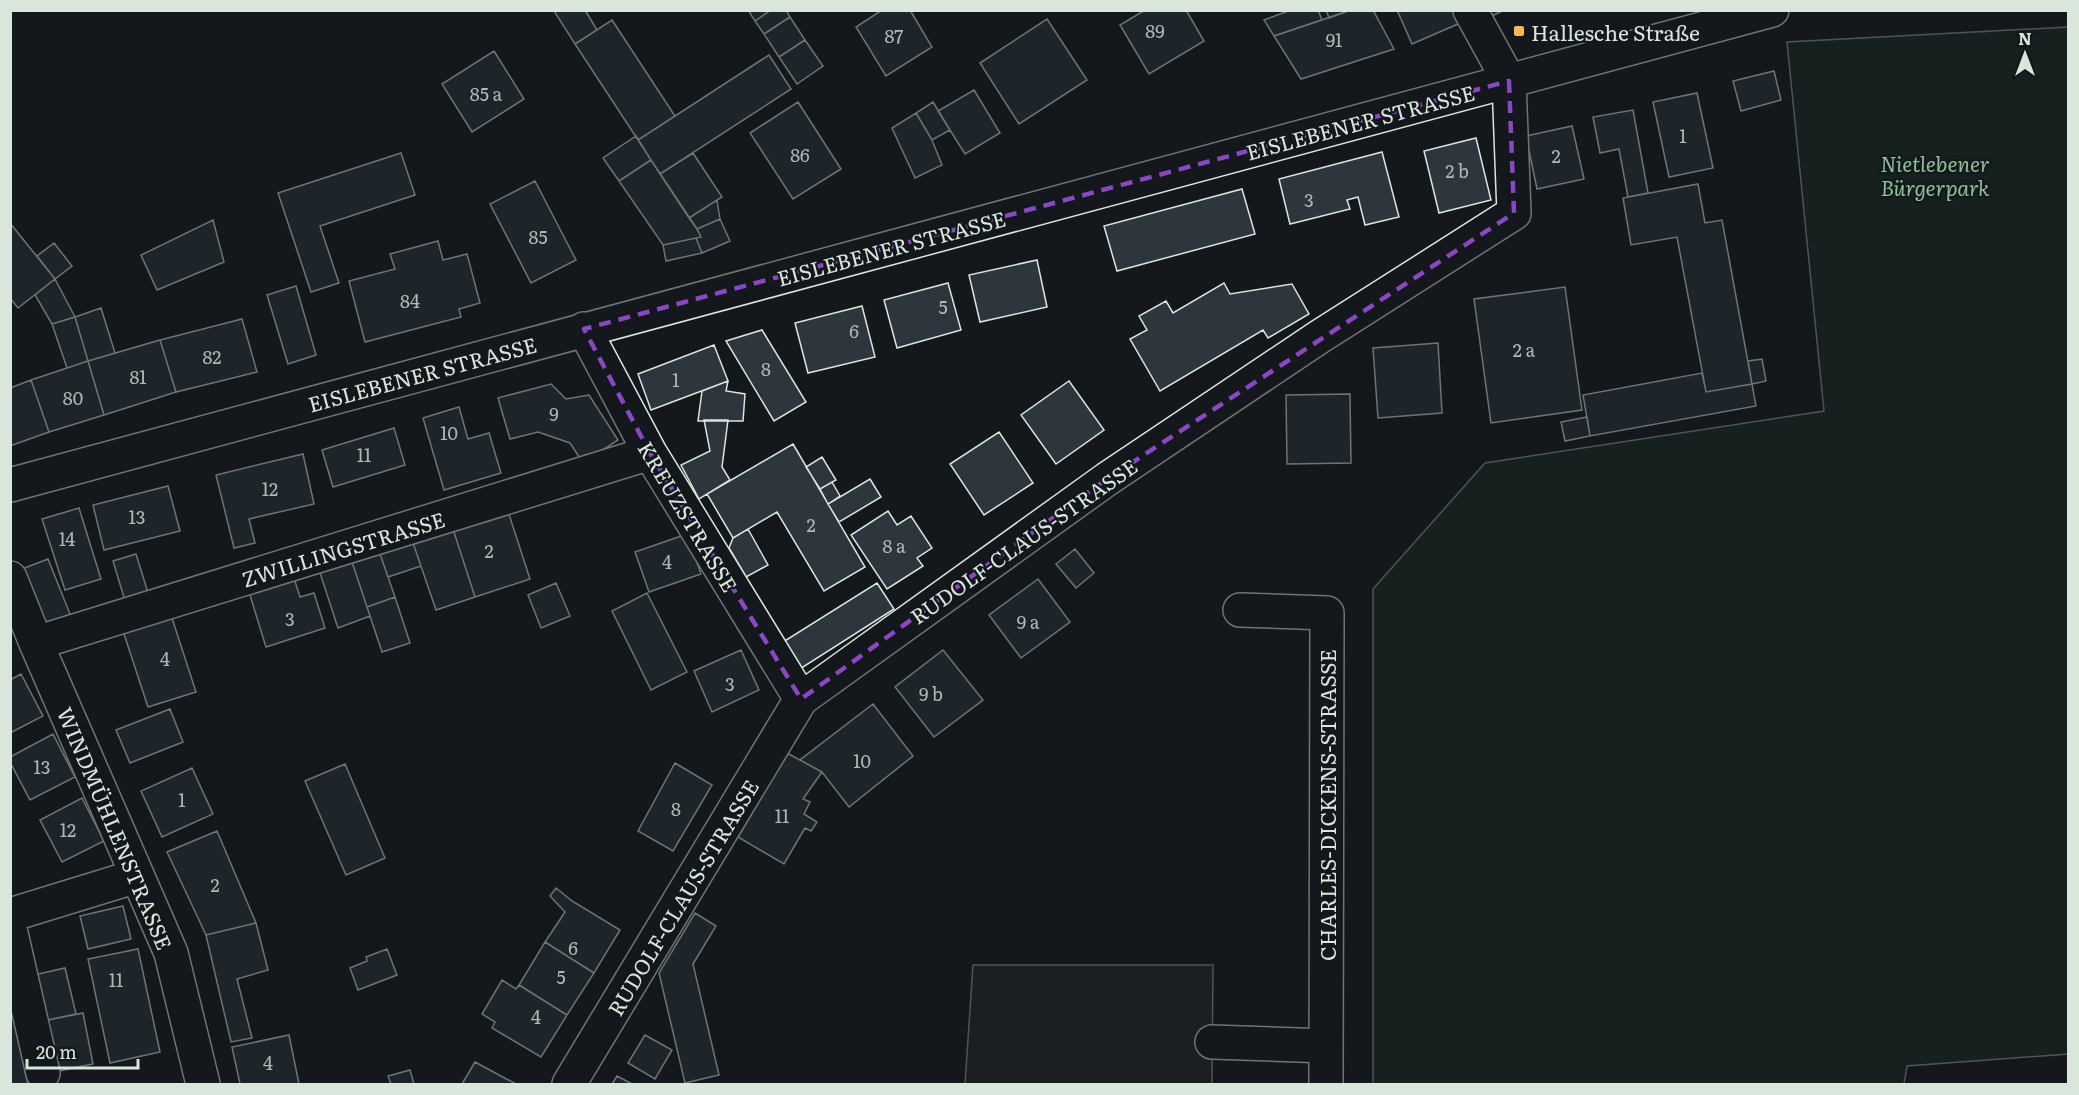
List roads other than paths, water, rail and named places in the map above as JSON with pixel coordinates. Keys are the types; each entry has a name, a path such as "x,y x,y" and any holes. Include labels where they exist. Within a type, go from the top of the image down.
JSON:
{"street":[{"path":"1470,10 1509,81"},
{"name":"EISLEBENER STRASSE","path":"10,485 1772,10"},
{"name":"RUDOLF-CLAUS-STRASSE","path":"569,1084 801,699 1107,479 1319,337 1514,213 1509,81"},
{"name":"KREUZSTRASSE","path":"584,329 650,453 801,699"},
{"name":"ZWILLINGSTRASSE","path":"36,643 650,453"},
{"name":"WINDMÜHLENSTRASSE","path":"10,578 171,954 203,1084"},
{"name":"CHARLES-DICKENS-STRASSE","path":"1240,610 1327,613 1326,1084"},
{"path":"10,915 137,876"},
{"path":"10,929 43,1072"},
{"path":"1212,1042 1326,1046"}],"place":[{"name":"Hallesche Straße","path":"1519,31"}],"park label":[{"name":"Nietlebener Bürgerpark","path":"1935,174"}]}
